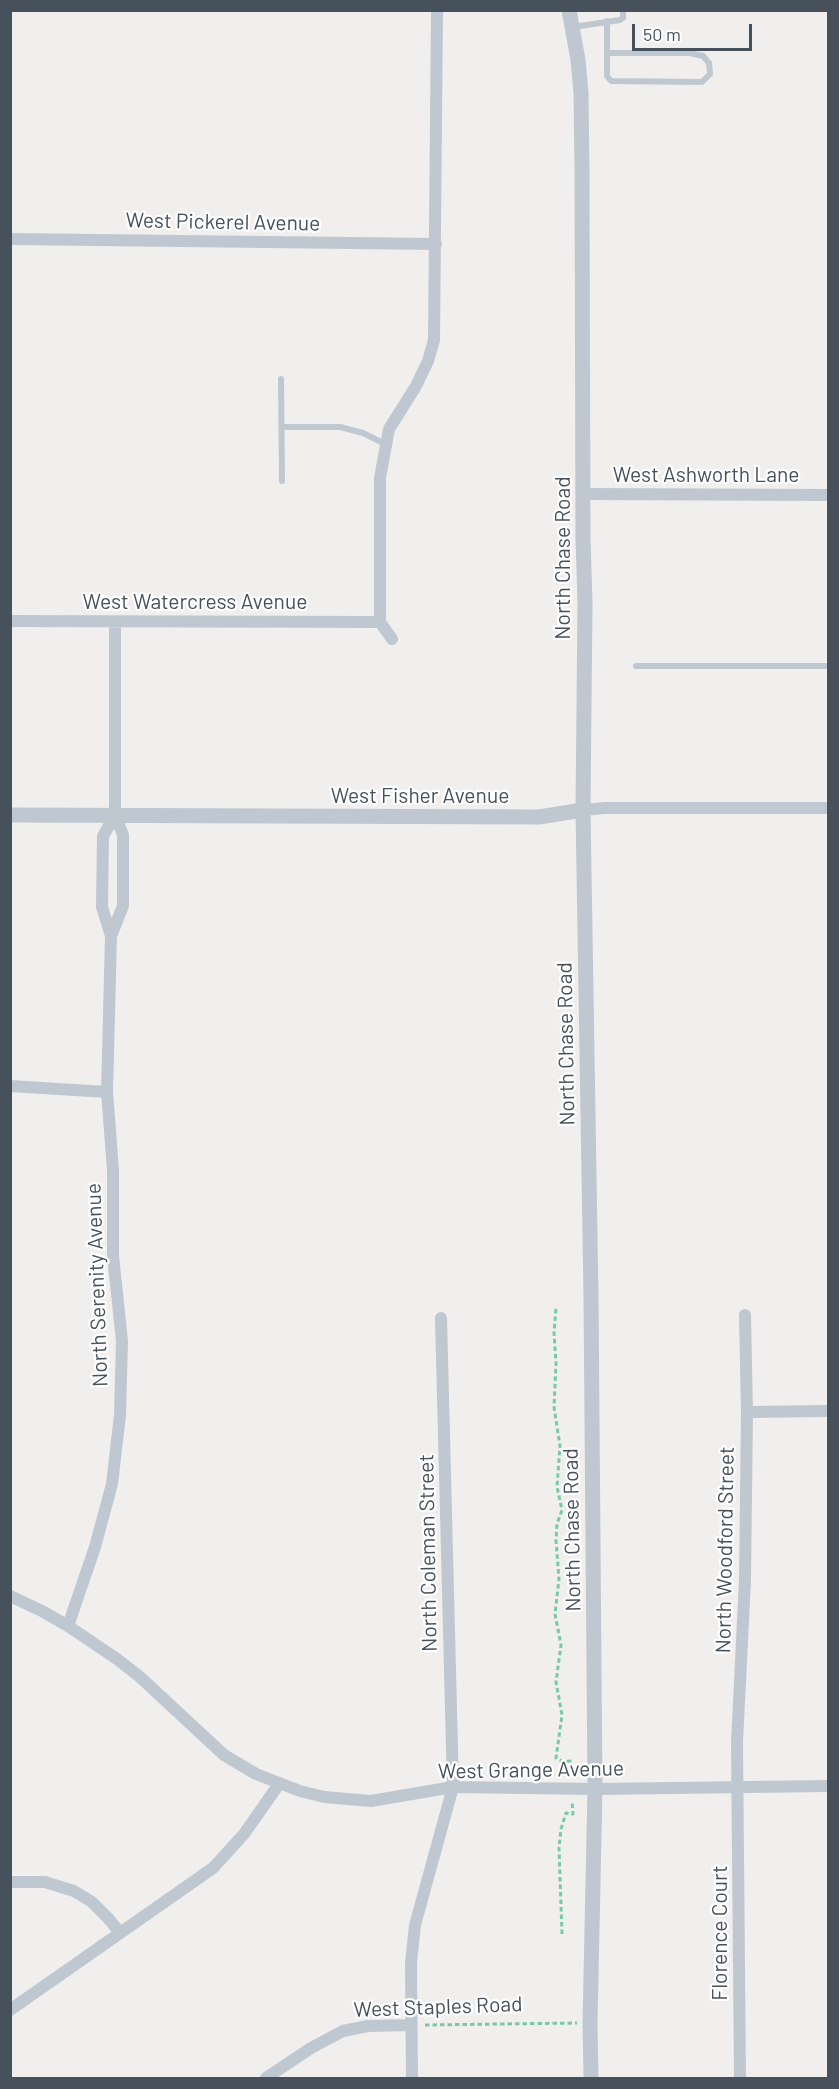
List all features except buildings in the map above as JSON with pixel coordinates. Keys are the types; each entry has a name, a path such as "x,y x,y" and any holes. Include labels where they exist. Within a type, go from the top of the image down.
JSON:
{"street":[{"path":"392,639 380,622 380,478 389,429 416,386 428,361 434,340 437,10"},
{"name":"North Chase Road","path":"569,10 579,71 581,126 584,494 583,810 595,1789 591,2079"},
{"name":"West Pickerel Avenue","path":"10,239 436,244"},
{"name":"West Ashworth Lane","path":"584,494 828,495"},
{"name":"West Watercress Avenue","path":"10,621 380,622"},
{"name":"North Serenity Avenue","path":"111,936 123,906 123,835 115,814 115,622"},
{"name":"West Fisher Avenue","path":"10,815 539,817 605,808 828,808"},
{"name":"North Serenity Avenue","path":"68,1626 95,1547 112,1484 120,1415 122,1341 113,1256 113,1170 107,1092 111,936 102,907 103,836 115,814"},
{"path":"10,1086 107,1092"},
{"name":"North Woodford Street","path":"738,1787 737,1742 744,1620 747,1412 745,1315"},
{"name":"North Coleman Street","path":"412,2079 411,1963 415,1925 453,1787 441,1318"},
{"path":"747,1412 828,1411"},
{"name":"West Grange Avenue","path":"10,1596 68,1626 140,1677 195,1730 238,1764 279,1784 324,1797 371,1801 453,1787 595,1789 828,1786"},
{"path":"10,2010 213,1868 244,1834 279,1784"},
{"name":"Florence Court","path":"738,1787 740,2079"},
{"path":"10,1882 45,1882 74,1891 92,1902 120,1933"},
{"name":"West Staples Road","path":"266,2079 311,2048 343,2031 368,2026 411,2025"}],"lane":[{"path":"573,27 620,20 623,18 623,10"},
{"path":"607,21 607,76 611,81 702,82 710,74 710,63 703,56 690,53 608,53"},
{"path":"281,379 282,481"},
{"path":"282,427 340,427 363,433 385,444"},
{"path":"636,666 828,666"}],"path":[{"path":"556,1309 554,1407 560,1446 557,1486 562,1510 557,1524 559,1579 555,1614 561,1645 556,1682 562,1726 556,1758 564,1762 570,1761"},
{"path":"562,1934 559,1848 566,1812 573,1814"},
{"name":"West Staples Road","path":"411,2025 590,2023"}]}
